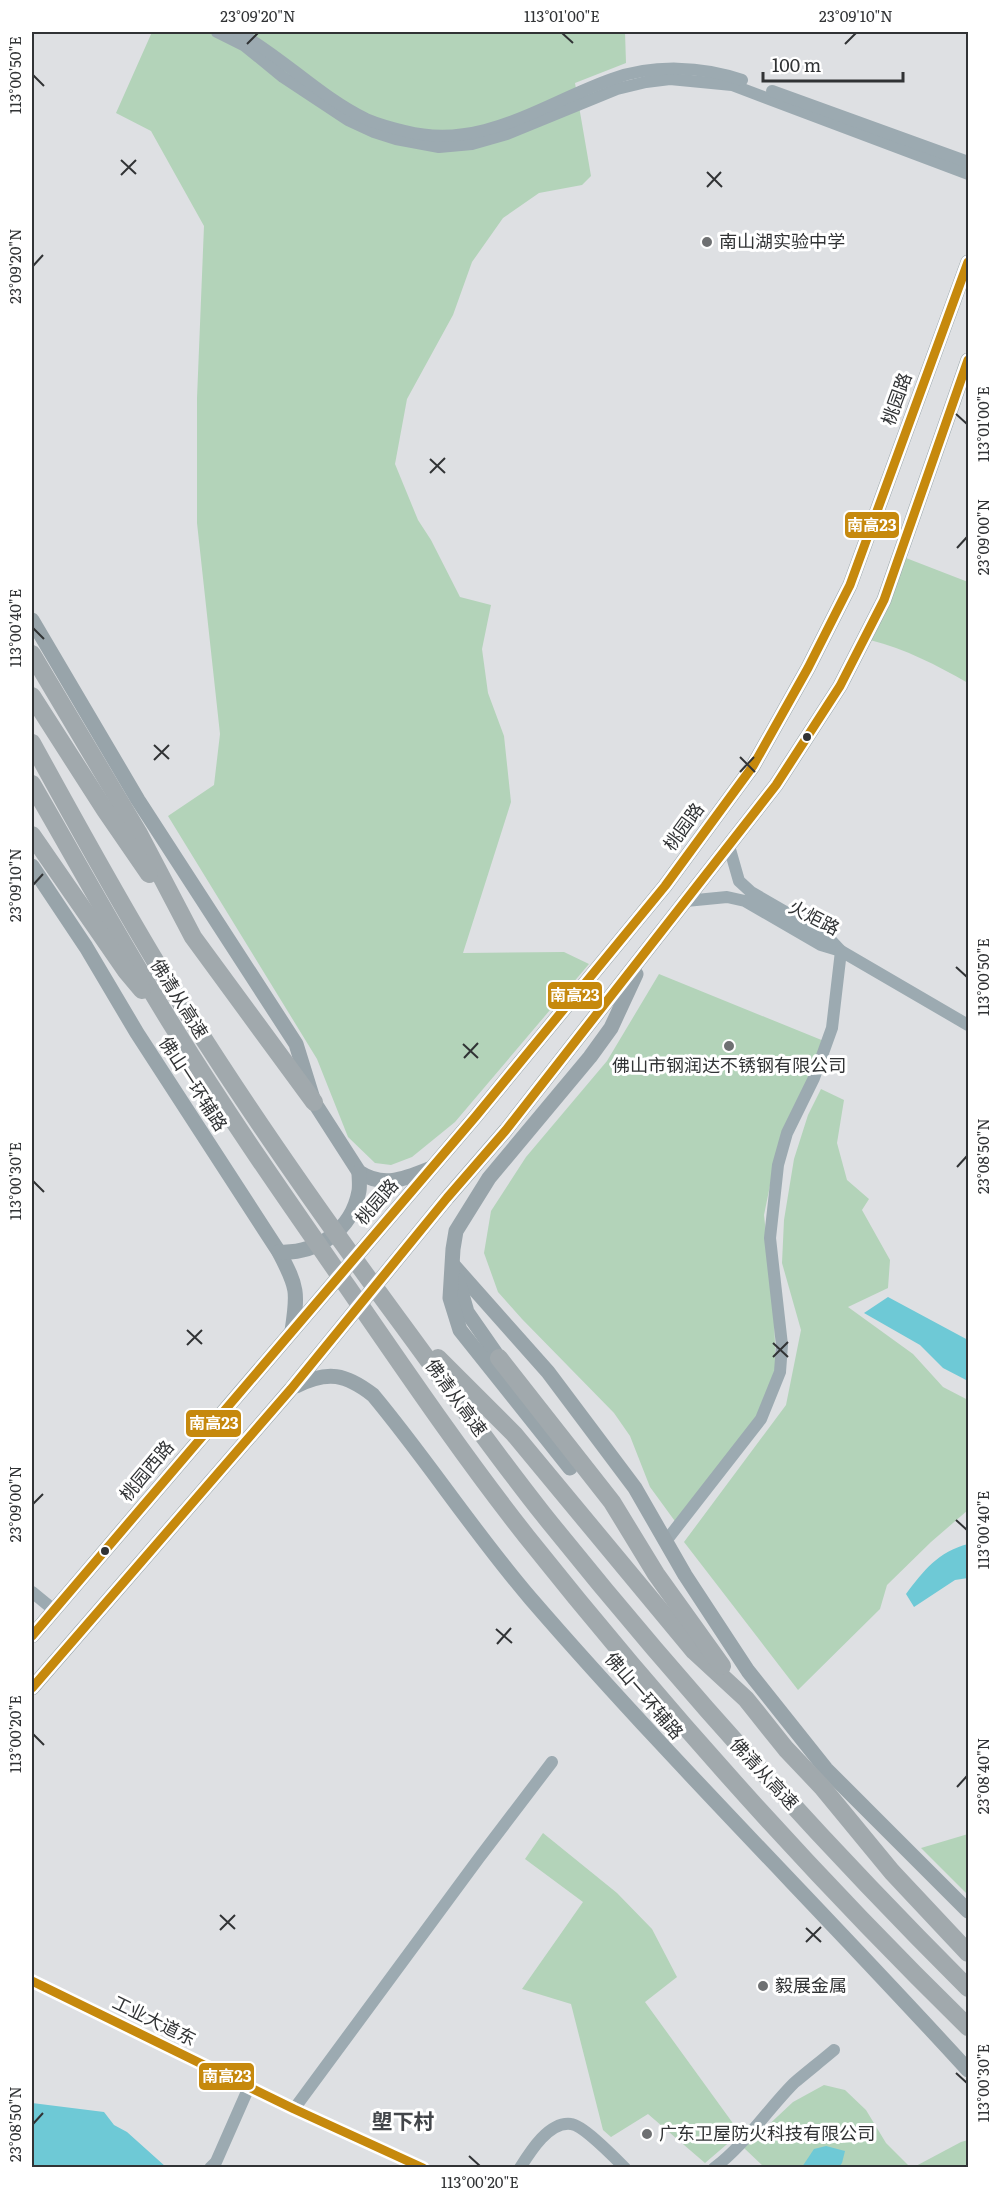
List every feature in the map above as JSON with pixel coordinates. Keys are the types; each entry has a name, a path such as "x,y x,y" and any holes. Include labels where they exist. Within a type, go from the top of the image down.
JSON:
{"highway":[{"path":"32,654 138,832 193,937"},
{"path":"32,696 105,810 193,937 314,1102"},
{"name":"佛清从高速","path":"32,743 130,919 202,1036 338,1238 542,1513 716,1720 895,1915 969,1988"},
{"name":"佛清从高速","path":"32,784 173,1028 417,1390 527,1537 675,1714 809,1863 895,1954 969,2027"},
{"path":"32,835 126,971 173,1028"},
{"path":"398,1319 514,1434 694,1651 746,1699"},
{"path":"499,1358 612,1502 656,1574"},
{"path":"570,1468 656,1574 746,1699 786,1749 822,1787 892,1872 969,1953"},
{"path":"858,1832 969,1936"}],"main road":[{"name":"桃园路","path":"292,1331 431,1168 664,886 753,766 808,668 850,585 969,262"},
{"path":"32,1688 291,1389 447,1198 506,1130 777,785 840,686 884,600 969,360"},
{"path":"32,620 138,800 296,1044 314,1102 359,1172 370,1179 384,1181 396,1180 431,1168"},
{"name":"佛山一环辅路","path":"32,866 86,947 137,1033 279,1252 295,1283 297,1300 292,1331"},
{"path":"570,1468 460,1330 450,1298 453,1249 456,1231 489,1178 591,1057 611,1028 648,949"},
{"path":"279,1252 306,1251 341,1229 353,1210 359,1191 359,1172"},
{"path":"453,1265 467,1312 499,1358"},
{"path":"453,1265 548,1371 635,1488 685,1575 748,1671 826,1769 969,1911"},
{"name":"桃园西路","path":"32,1636 292,1331"},
{"name":"佛山一环辅路","path":"291,1389 312,1378 344,1377 373,1395 532,1600 671,1756 969,2070"}],"street":[{"path":"217,32 245,46 283,76 348,120 396,139 439,147 472,144 507,134 617,89 670,79 732,85 969,174"},
{"path":"238,32 367,119 407,132 441,136 473,134 500,127 530,115 613,78 660,68 691,70 732,77 969,162"},
{"name":"火炬路","path":"729,846 739,881 745,887 826,936 841,951"},
{"name":"火炬路","path":"686,901 727,897 745,901 821,945 841,951"},
{"path":"666,1542 762,1419 780,1372 782,1344 770,1238 778,1165 787,1133 814,1078 832,1029 841,951 969,1025"},
{"path":"32,1593 54,1610"},
{"path":"294,2109 479,1857 552,1762"},
{"name":"工业大道东","path":"32,1982 294,2109 424,2168"},
{"path":"714,2168 794,2084 834,2050"},
{"path":"210,2168 216,2162 249,2087"},
{"path":"520,2168 543,2137 557,2127 571,2124 585,2131 625,2168"}],"green space":[{"path":"152,32 625,32 626,63 575,83 591,176 582,185 539,193 503,218 472,262 453,315 407,399 395,464 418,520 431,540 460,597 491,605 482,649 488,693 504,736 511,802 463,953 564,952 589,964 455,1122 412,1157 391,1165 375,1163 348,1137 317,1059 168,816 214,785 220,734 197,523 197,398 204,226 151,131 116,113"},
{"path":"906,558 968,582 968,683 921,658 870,640"},
{"path":"659,974 824,1041 776,1156 764,1215 773,1298 776,1366 759,1418 677,1524 650,1487 630,1436 614,1413 498,1292 484,1253 491,1211 526,1157 607,1061"},
{"path":"821,1089 844,1100 837,1143 847,1180 869,1199 862,1210 890,1260 888,1288 848,1307 913,1354 943,1387 968,1400 968,1510 887,1585 880,1609 798,1690 684,1542 786,1405 801,1330 782,1263 784,1220 794,1159 808,1115"},
{"path":"543,1833 617,1893 652,1929 677,1977 645,2002 740,2133 705,2163 648,2114 611,2137 603,2130 571,2004 522,1989 583,1902 525,1859"},
{"path":"968,1834 968,1895 921,1848"},
{"path":"824,2085 845,2090 866,2110 886,2143 910,2167 764,2167 744,2148 793,2102"},
{"path":"968,2140 968,2167 914,2167 961,2142"}],"water":[{"path":"888,1297 968,1340 968,1381 943,1368 920,1345 864,1313"},
{"path":"968,1544 968,1578 955,1580 914,1607 906,1594 919,1577 940,1557 957,1547"},
{"path":"32,2103 104,2112 114,2125 127,2132 166,2167 32,2167"},
{"path":"826,2146 845,2151 839,2167 802,2167 814,2149"}],"transit line":[{"name":"南高23","path":"32,1636 476,1116 665,886 753,766 808,668 850,585 968,262"},
{"name":"南高23","path":"32,1688 291,1389 447,1198 506,1130 776,785 840,686 884,600 968,360"},
{"name":"南高23","path":"32,1981 294,2109 423,2168"}],"place":[{"name":"南山湖实验中学","path":"707,242"},
{"name":"佛山市钢润达不锈钢有限公司","path":"729,1046"},
{"name":"毅展金属","path":"763,1986"},
{"name":"广东卫屋防火科技有限公司","path":"647,2134"}],"district":[{"name":"塱下村","path":"403,2122"}]}
